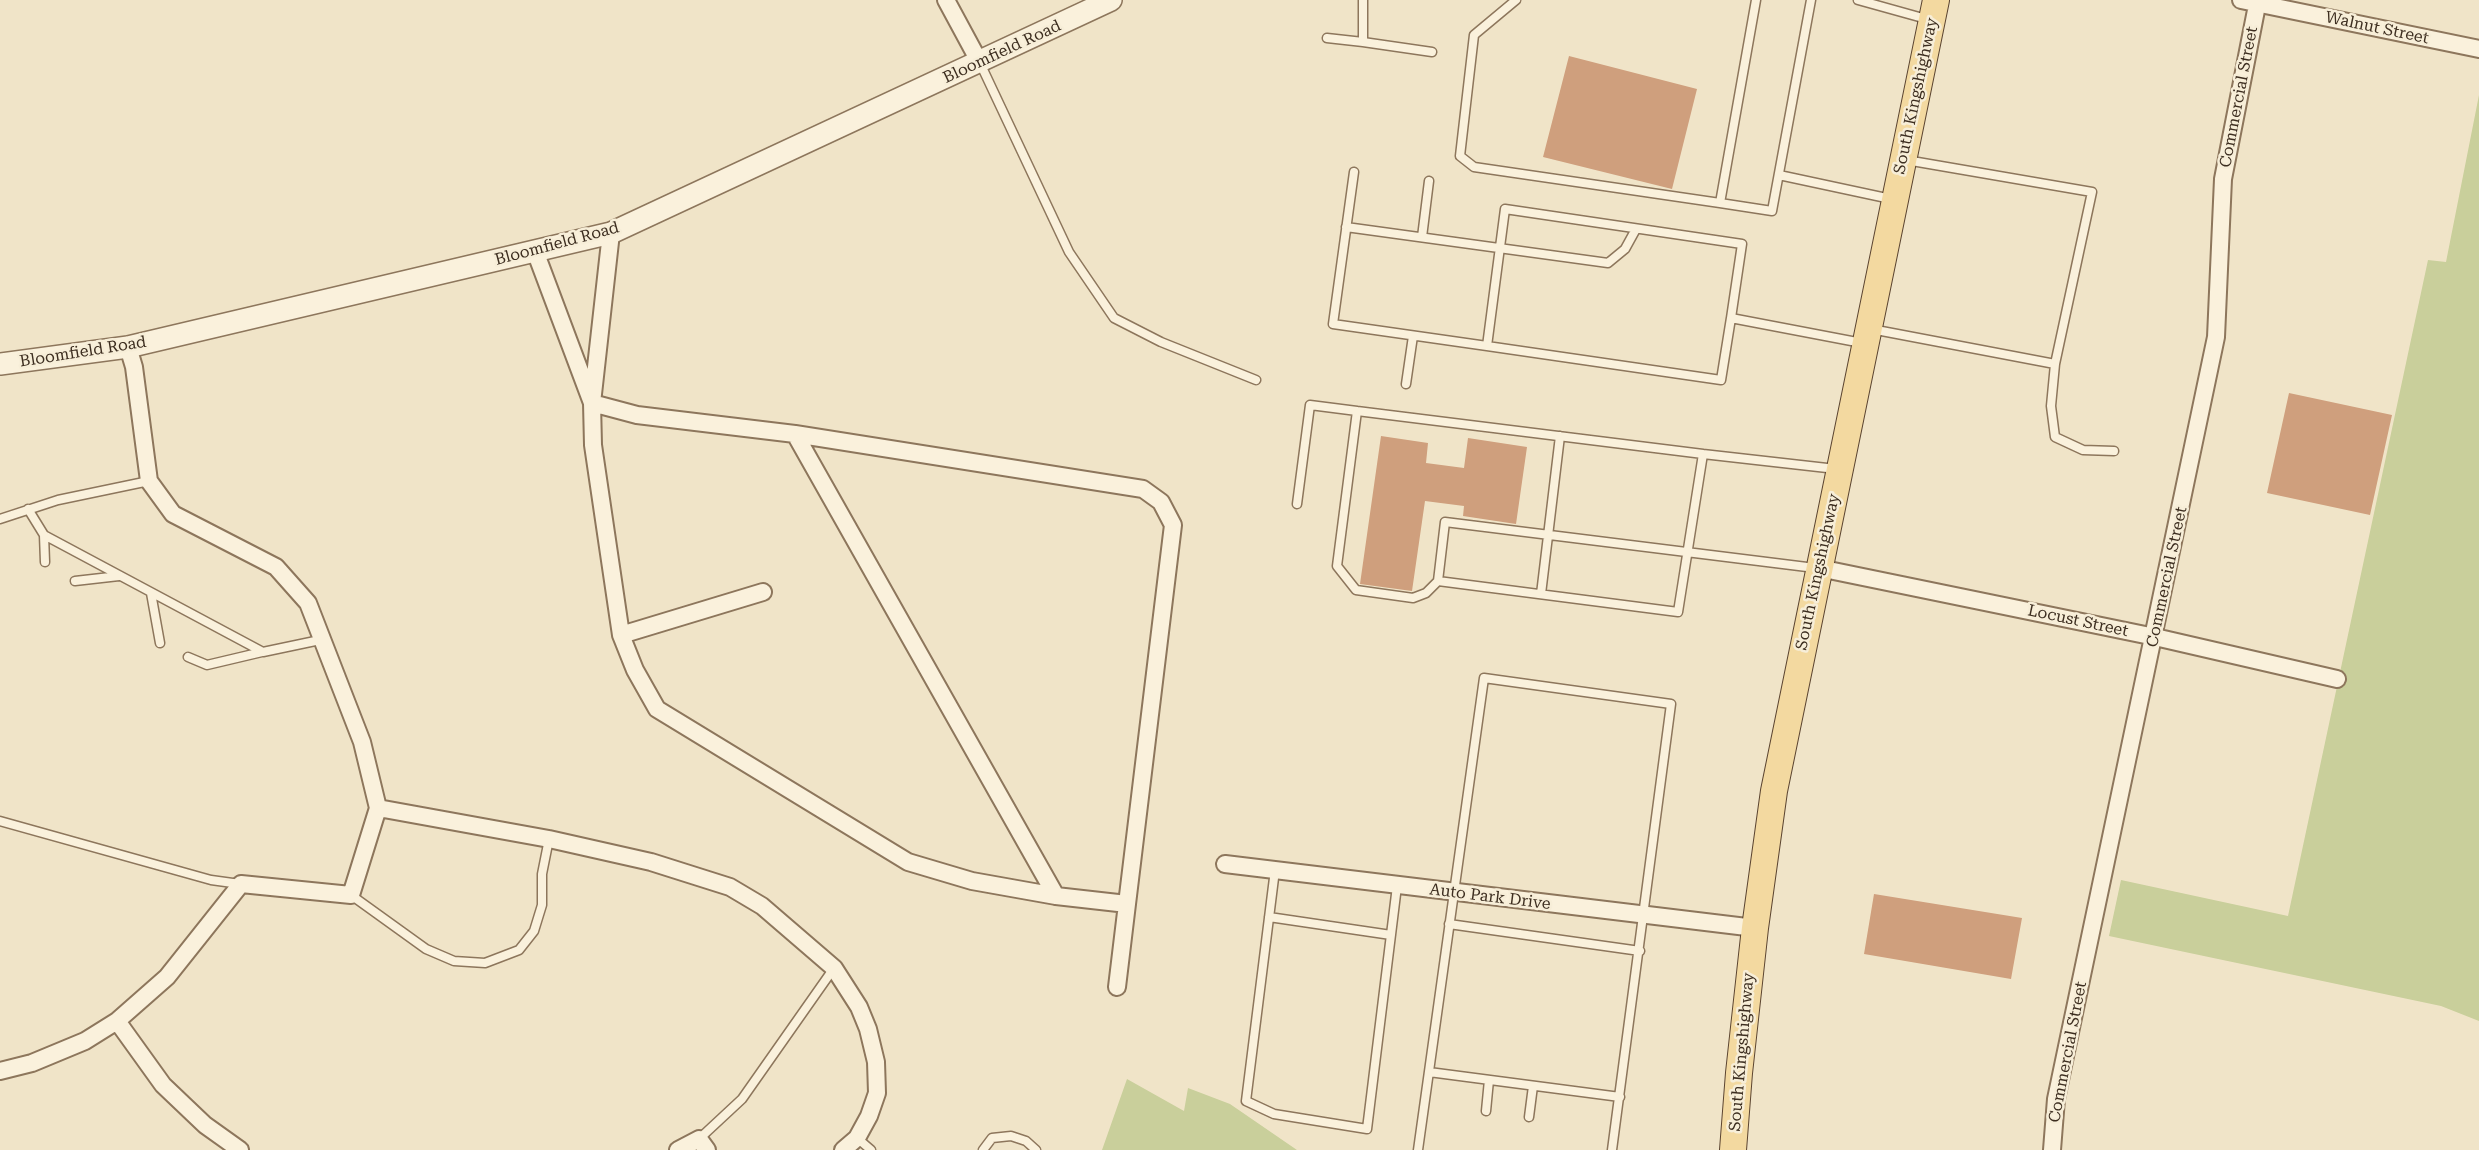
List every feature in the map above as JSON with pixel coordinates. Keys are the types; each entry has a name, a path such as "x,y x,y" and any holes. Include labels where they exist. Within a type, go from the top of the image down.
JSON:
{"main road":[{"name":"South Kingshighway","path":"1733,1150 1755,928 1774,790 1934,10"}],"street":[{"path":"946,0 980,63"},
{"name":"Bloomfield Road","path":"0,364 128,347 611,233 1111,0"},
{"name":"Walnut Street","path":"2252,1 2479,49"},
{"name":"Commercial Street","path":"2052,1150 2056,1099 2155,637 2216,337 2223,179 2252,1"},
{"path":"611,233 591,403 593,445 621,635 635,670 657,709 908,862 972,881 1056,896 1127,904"},
{"path":"535,251 591,403"},
{"path":"0,1071 32,1064 85,1041 117,1021 168,977 241,884 351,895 378,808 362,742 320,639 308,603 276,567 173,514 149,481 134,367 128,347"},
{"path":"591,403 637,415 795,434 1143,489 1161,502 1173,525 1117,987"},
{"path":"795,434 1056,896"},
{"name":"Locust Street","path":"1819,568 2155,637 2337,679"},
{"path":"621,635 763,592"},
{"path":"378,808 549,839 651,862 730,887 762,906 834,968 859,1008 876,1062 877,1093 869,1116 857,1138 843,1150"},
{"name":"Auto Park Drive","path":"1225,864 1755,928"},
{"path":"117,1021 163,1085 205,1125 240,1150"},
{"path":"678,1150 703,1145"}],"lane":[{"path":"1363,0 1363,42"},
{"path":"1516,0 1474,35 1460,156 1474,167 1772,211 1811,0"},
{"path":"1720,203 1756,0"},
{"path":"1858,0 1934,10"},
{"path":"1327,38 1432,52"},
{"path":"980,63 1069,252 1114,318 1161,342 1256,380"},
{"path":"1903,160 2020,182 2092,192 2055,364 2051,406 2055,437 2083,450 2114,451"},
{"path":"1354,172 1333,324 1721,380 1742,244 1505,209 1487,346"},
{"path":"1779,175 1894,200"},
{"path":"1422,237 1429,181"},
{"path":"1346,227 1608,262 1625,249 1636,228"},
{"path":"1731,318 2055,364"},
{"path":"1406,384 1413,336"},
{"path":"1297,504 1310,405 1839,470"},
{"path":"1357,411 1338,566 1356,590 1413,598 1425,593 1438,581 1445,522 1819,568"},
{"path":"1541,594 1560,436"},
{"path":"1438,581 1678,612 1703,454"},
{"path":"0,519 58,500 149,481"},
{"path":"28,509 44,535 45,562"},
{"path":"44,535 263,652"},
{"path":"75,581 119,576"},
{"path":"151,593 160,643"},
{"path":"188,657 207,665 320,639"},
{"path":"1418,1150 1484,678 1671,704 1645,915 1612,1150"},
{"path":"0,821 212,880 241,884"},
{"path":"351,895 426,949 454,961 485,963 519,950 534,931 542,905 542,874 549,839"},
{"path":"1275,870 1246,1101 1274,1114 1367,1129 1397,886"},
{"path":"1269,917 1391,935"},
{"path":"1449,924 1640,951"},
{"path":"703,1145 742,1099 795,1027 834,968"},
{"path":"1429,1072 1620,1097"},
{"path":"1486,1112 1489,1080"},
{"path":"1529,1117 1533,1086"},
{"path":"983,1150 992,1138 1011,1136 1026,1141 1036,1150"},
{"path":"857,1138 871,1150"}],"green space":[{"path":"2479,95 2479,1021 2441,1006 2109,936 2121,880 2288,916 2428,260 2446,262"},
{"path":"1127,1079 1184,1111 1188,1088 1230,1104 1297,1150 1102,1150"}],"building":[{"path":"1569,56 1697,89 1672,189 1543,157"},
{"path":"2289,393 2392,415 2370,515 2267,493"},
{"path":"1381,436 1428,443 1426,463 1464,468 1468,438 1527,447 1516,524 1463,516 1464,506 1425,501 1412,591 1360,584"},
{"path":"1874,894 2022,918 2011,979 1864,954"}]}
